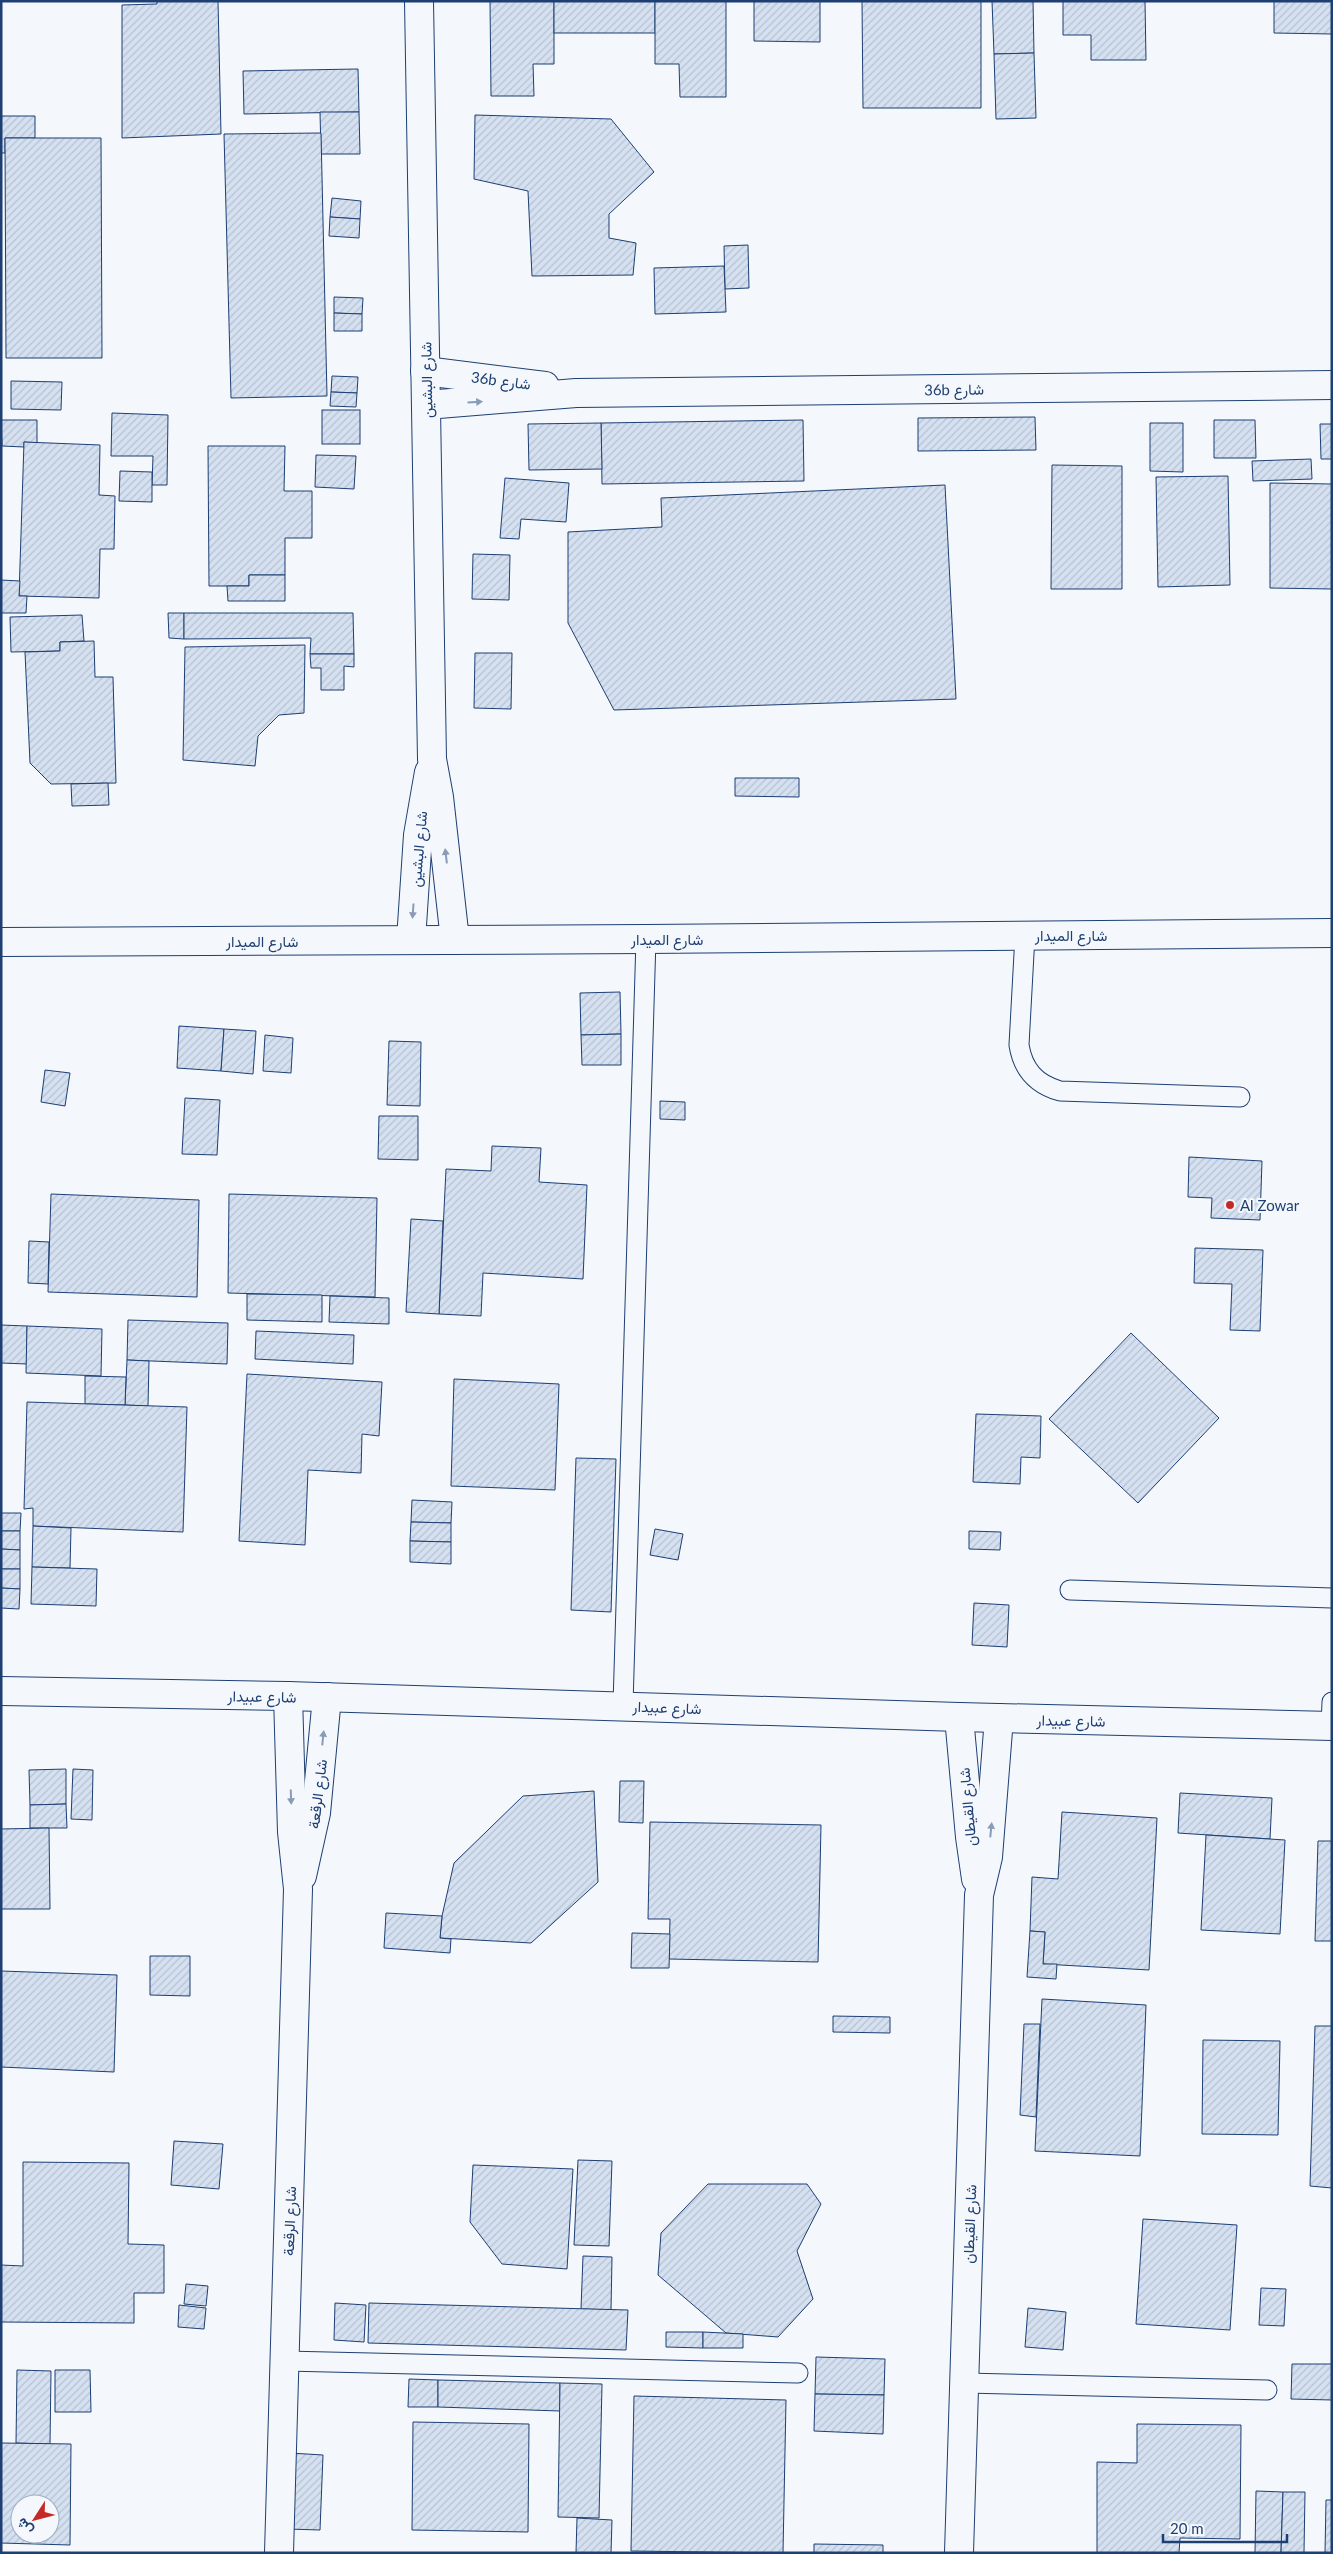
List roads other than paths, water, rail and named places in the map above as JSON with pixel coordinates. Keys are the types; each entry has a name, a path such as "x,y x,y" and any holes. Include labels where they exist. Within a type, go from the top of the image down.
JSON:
{"street":[{"name":"شارع البشين","path":"419,1 432,759 455,940"},
{"name":"36b شارع","path":"425,371 530,383 576,393"},
{"name":"36b شارع","path":"426,406 576,393 1332,385"},
{"name":"شارع البشين","path":"411,940 420,816 432,759"},
{"name":"شارع الميدار","path":"1,942 1332,933"},
{"name":"شارع عبيدار","path":"1,1691 327,1697 959,1717 1332,1726"},
{"name":"شارع الرقعة","path":"279,2553 298,1889 292,1832 288,1696"},
{"name":"شارع الرقعة","path":"298,1889 309,1852 316,1813 327,1697"},
{"name":"شارع القيطان","path":"959,1717 971,1847 979,1895 959,2553"},
{"name":"شارع القيطان","path":"979,1895 988,1857 999,1718"}],"lane":[{"path":"1025,935 1019,1045 1021,1058 1036,1080 1060,1091 1240,1097"},
{"path":"623,1705 646,939"},
{"path":"1070,1590 1332,1598"},
{"path":"1332,1702 1332,1726"},
{"path":"285,2361 798,2372"},
{"path":"964,2383 1267,2390"}],"place":[{"name":"Al Zowar","path":"1230,1205"}]}
